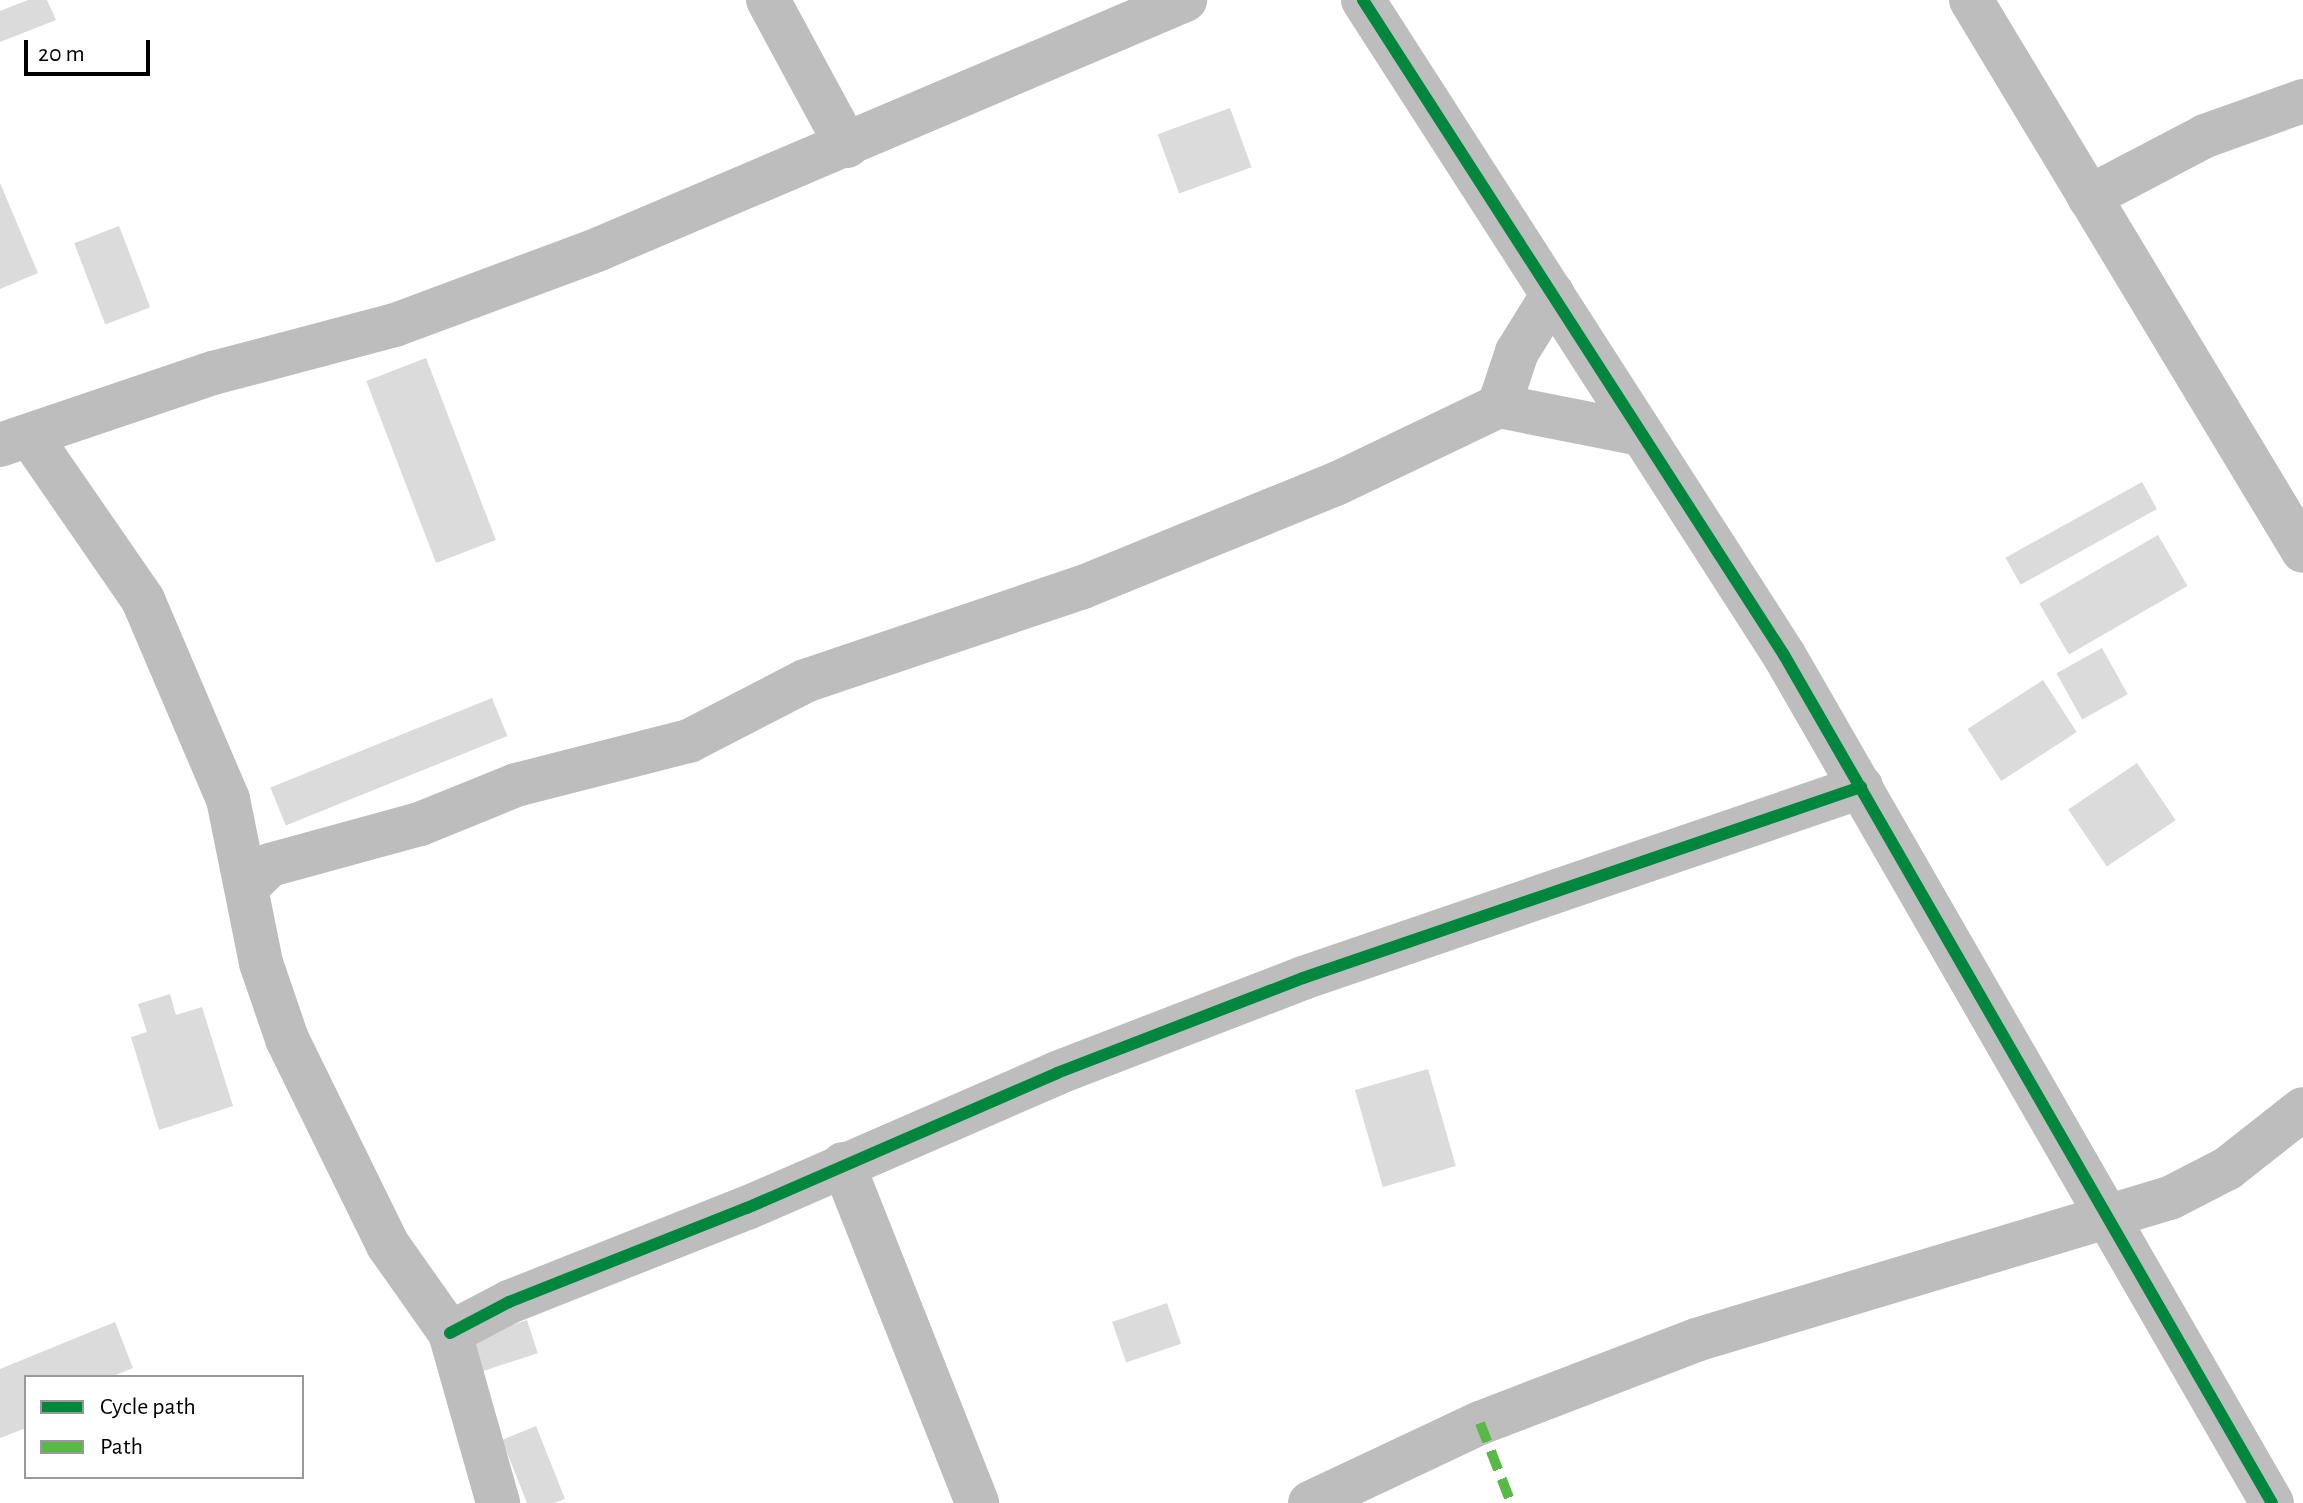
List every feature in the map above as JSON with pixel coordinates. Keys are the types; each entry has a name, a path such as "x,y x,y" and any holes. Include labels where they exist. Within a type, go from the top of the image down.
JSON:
{"street":[{"path":"768,0 847,146"},
{"path":"498,1503 450,1333 388,1245 287,1039 261,963 248,886 228,799 143,600 15,441 213,373 395,325 847,146 1185,0"},
{"path":"1363,0 1641,434 1703,523 1861,787 2262,1500"},
{"path":"1971,0 2303,551"},
{"path":"2089,197 2205,136 2303,101"},
{"path":"1499,406 1517,352 1553,294"},
{"path":"248,886 270,865 420,824 516,785 689,741 805,681 1083,587 1338,483 1499,406 1641,434"},
{"path":"450,1333 509,1302 1303,978 1861,787"},
{"path":"1310,1503 1480,1423 1696,1340 2170,1198 2228,1168 2303,1109"},
{"path":"843,1164 977,1503"}],"building":[{"path":"28,0 47,0 56,20 0,42 0,11"},
{"path":"1230,108 1252,167 1179,194 1158,134"},
{"path":"0,183 38,273 0,289"},
{"path":"119,226 150,307 105,324 74,243"},
{"path":"426,358 496,540 436,563 366,381"},
{"path":"2142,482 2157,509 2021,585 2006,558"},
{"path":"2158,535 2188,586 2069,655 2039,604"},
{"path":"2102,648 2128,694 2082,720 2057,673"},
{"path":"2043,680 2077,732 2001,781 1968,729"},
{"path":"492,698 507,736 286,826 270,788"},
{"path":"2137,763 2176,820 2107,867 2068,809"},
{"path":"170,994 176,1015 202,1007 233,1106 159,1130 131,1037 147,1032 138,1004"},
{"path":"1428,1069 1456,1166 1383,1187 1355,1090"},
{"path":"1167,1303 1181,1344 1126,1363 1112,1322"},
{"path":"527,1320 538,1353 482,1372 471,1338"},
{"path":"115,1322 133,1368 116,1375 24,1375 24,1429 0,1438 0,1369"},
{"path":"536,1426 565,1499 554,1503 527,1503 502,1440"}],"marked path":[{"path":"1480,1423 1511,1503"}],"cycle path":[{"path":"1363,0 1784,655 2272,1503"},
{"path":"450,1333 509,1302 747,1208 1057,1073 1303,978 1861,787"}]}
